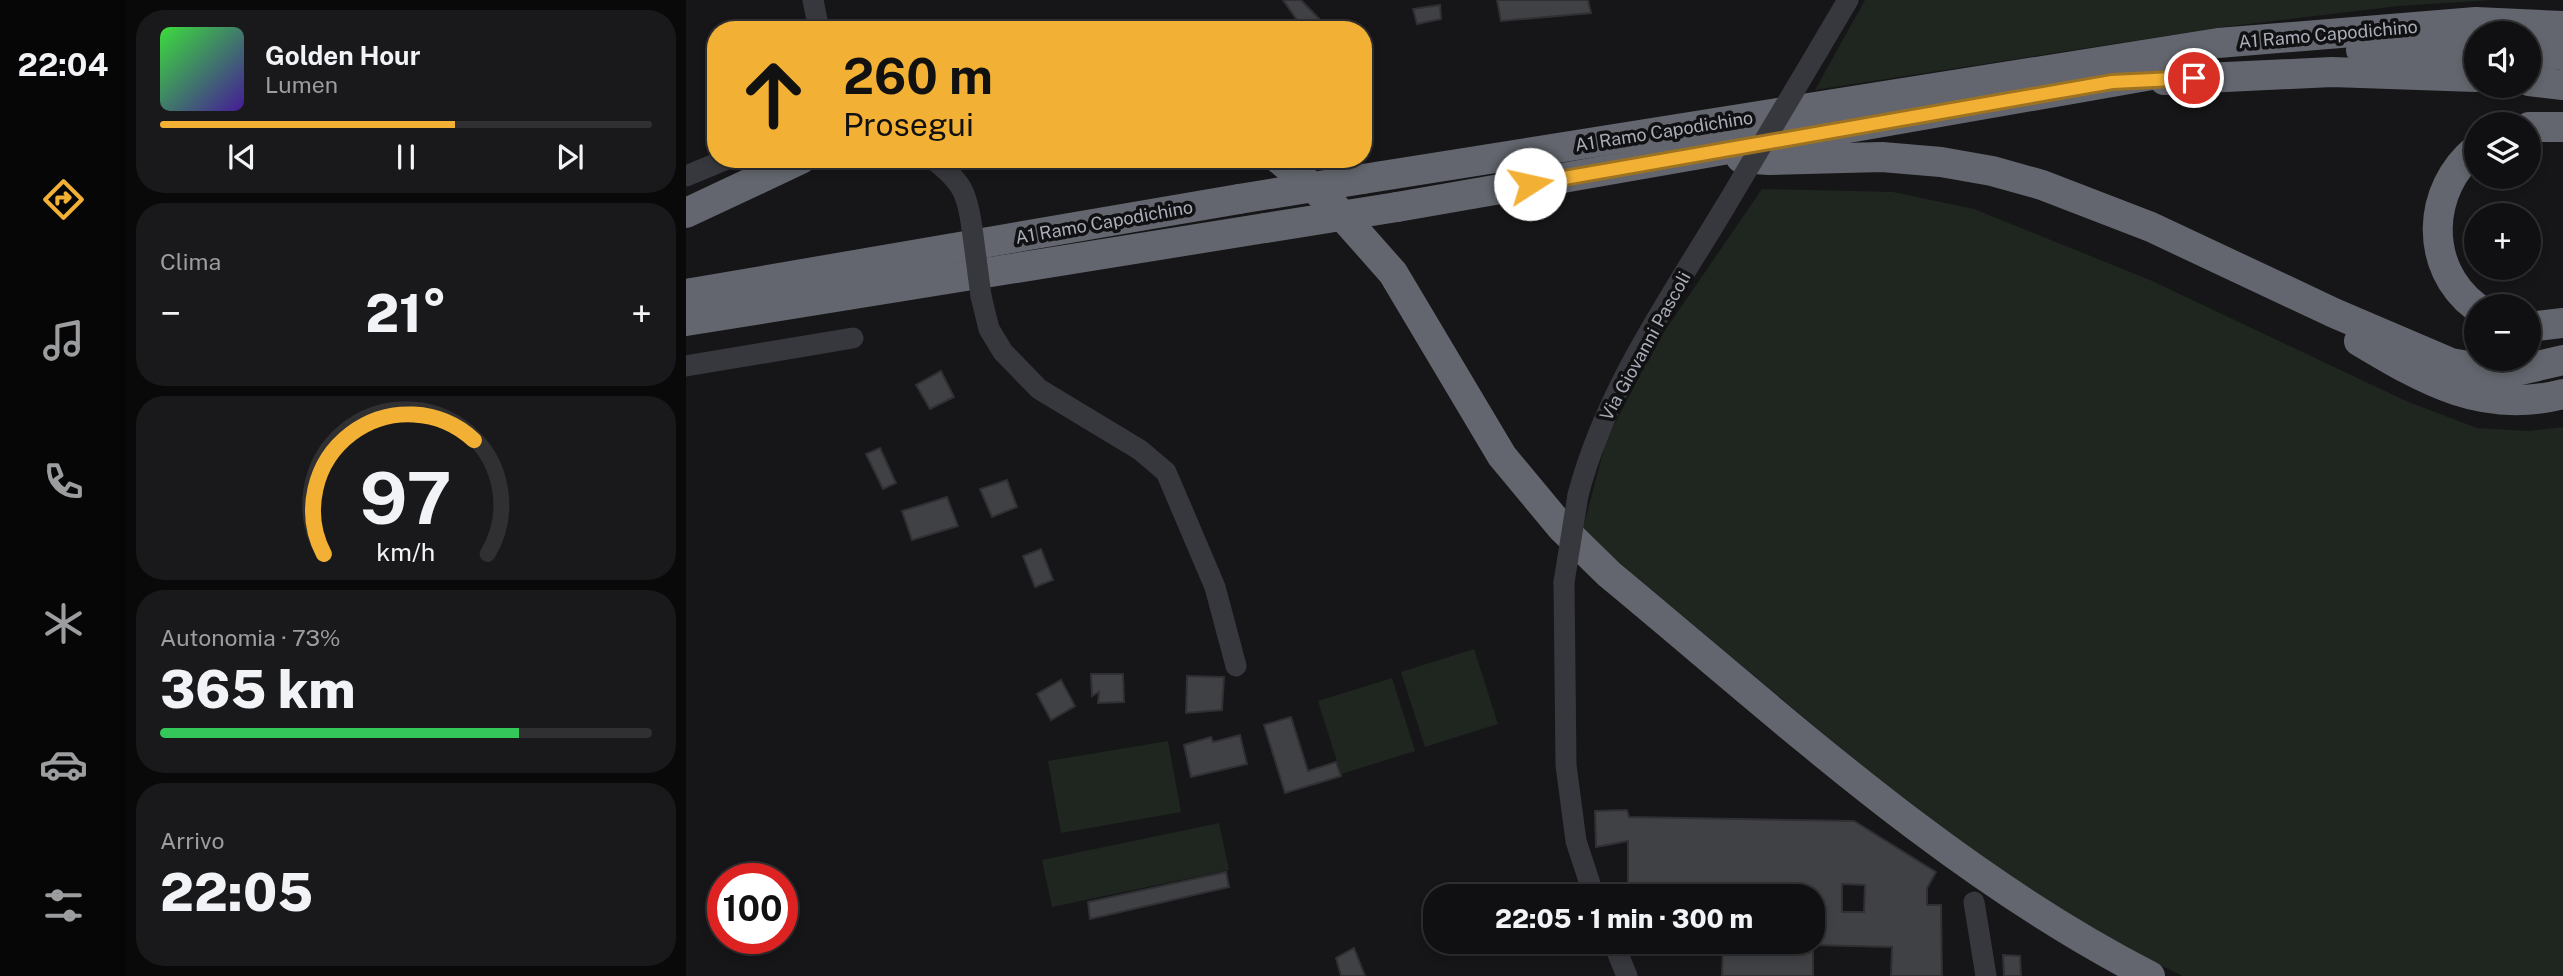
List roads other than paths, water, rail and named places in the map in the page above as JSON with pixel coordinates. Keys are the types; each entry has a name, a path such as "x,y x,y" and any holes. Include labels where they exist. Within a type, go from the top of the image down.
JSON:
{"highway":[{"name":"A1 Ramo Capodichino","path":"686,294 1239,199 2218,43 2476,22 2563,26"},
{"name":"A1 Ramo Capodichino","path":"686,321 1397,207 2190,68 2306,53 2417,47 2464,49"},
{"path":"2541,53 2563,55"},
{"path":"2112,82 2332,72 2464,77"},
{"path":"2541,82 2563,85"},
{"path":"2541,127 2563,127"},
{"path":"1696,154 1769,160 1882,157 1992,171 2096,203 2451,363 2508,373 2563,360"},
{"path":"2464,160 2445,187 2439,206 2437,230 2440,254 2448,275 2464,296"},
{"path":"686,213 782,168"},
{"path":"1290,168 1331,203 1394,272 1502,457 1561,527 1609,573 1949,852 2043,917 2150,976"},
{"path":"2258,278 2393,362 2438,385 2470,397 2496,400 2525,400 2563,394"},
{"path":"2541,326 2563,323"}],"street":[{"path":"813,0 817,21"},
{"name":"Via Giovanni Pascoli","path":"1590,884 1576,841 1566,765 1564,582 1578,495 1591,449 1606,411 1848,0"},
{"path":"686,176 707,167"},
{"path":"945,168 954,175 968,197 981,296 989,329 1003,352 1039,389 1140,450 1166,472 1215,587 1236,666"},
{"path":"686,366 853,338"},
{"path":"1974,902 1986,976"},
{"path":"1618,954 1627,976"}]}
